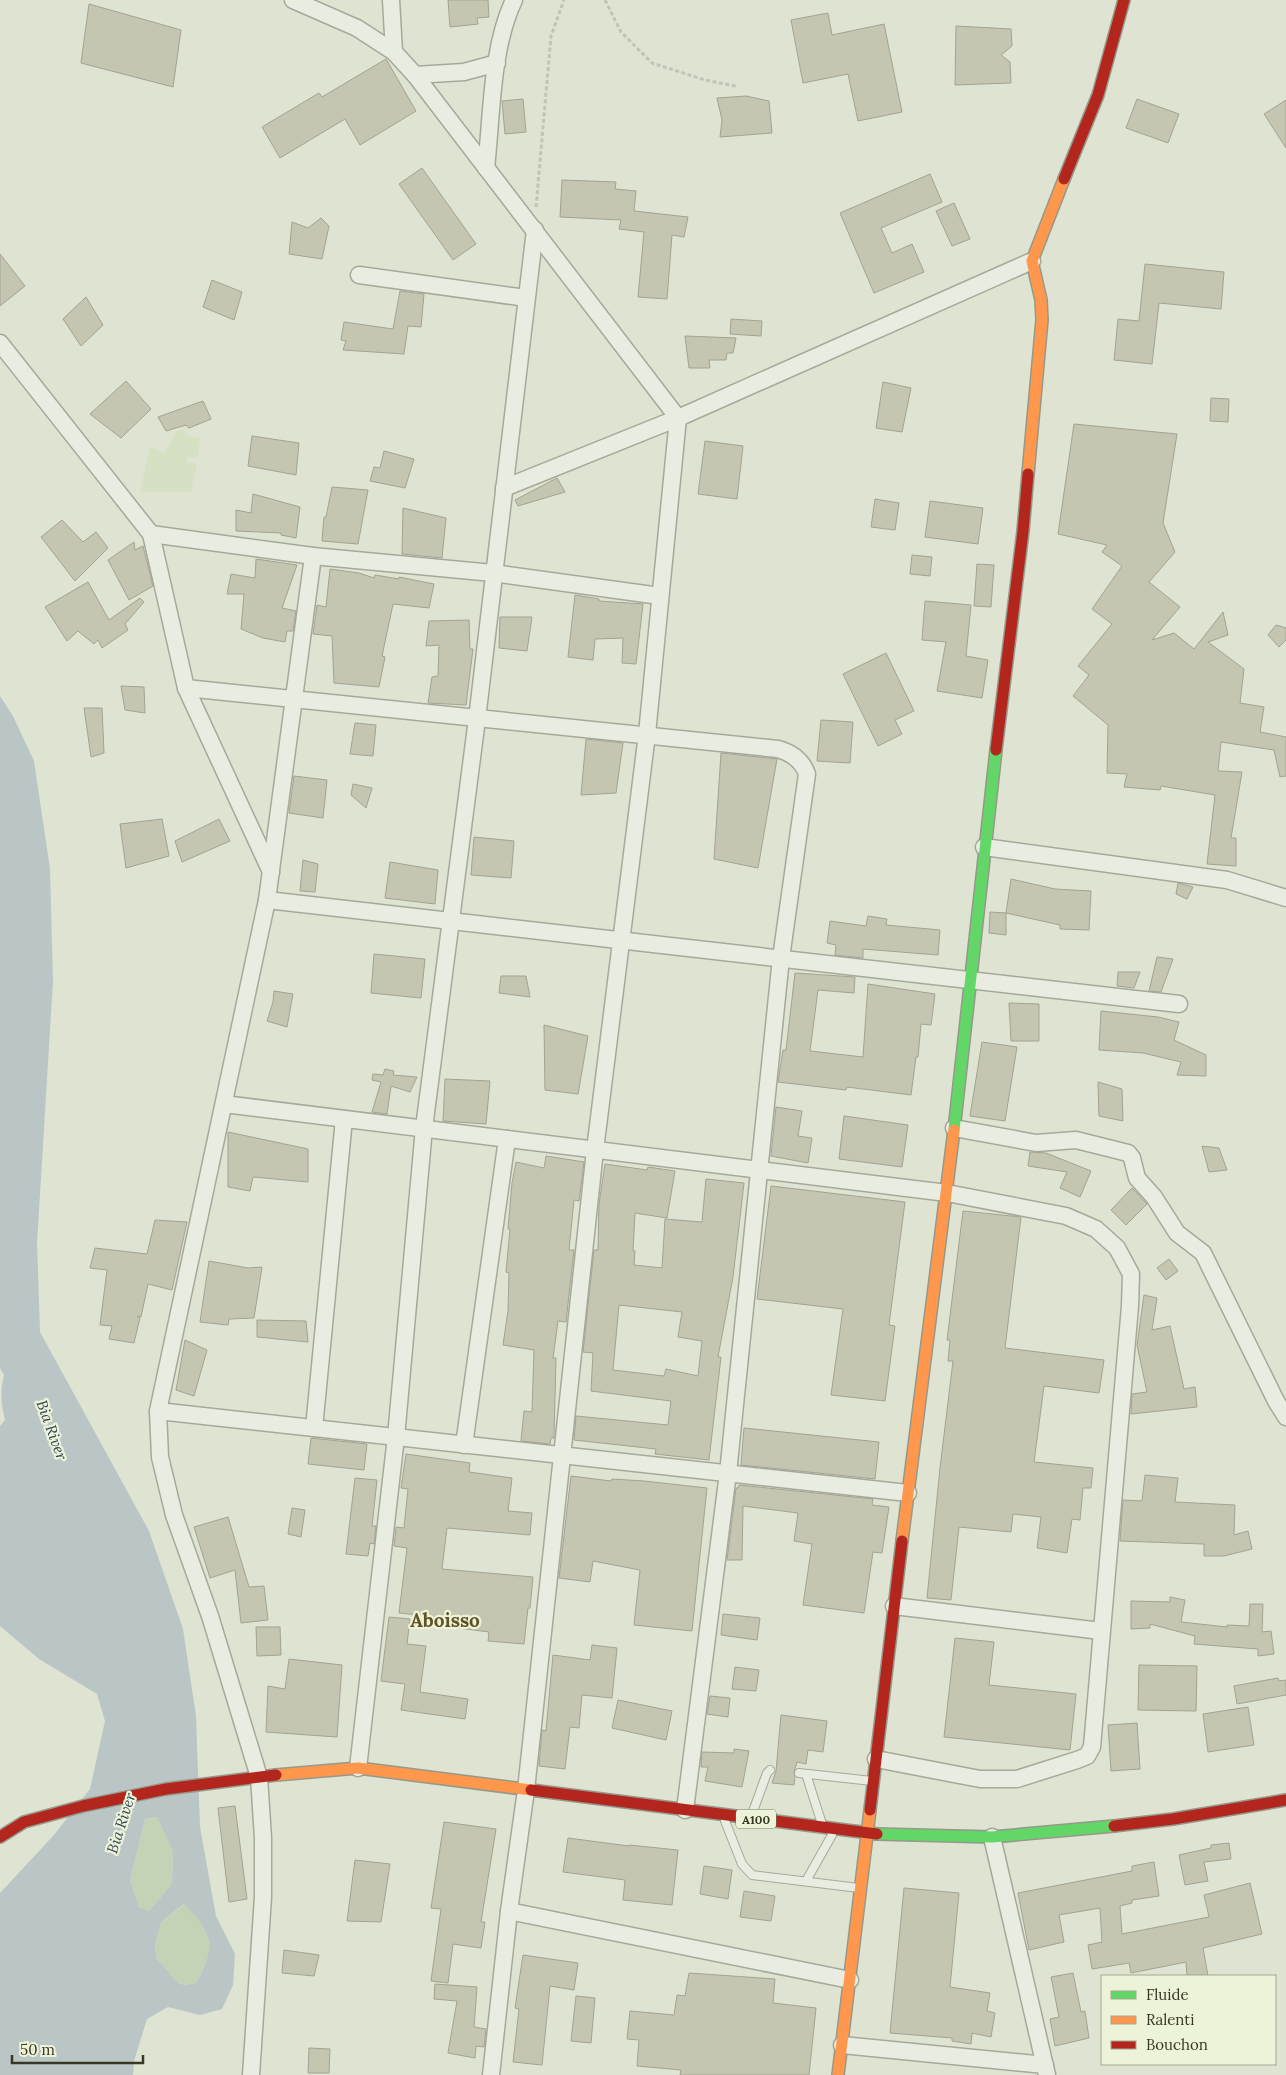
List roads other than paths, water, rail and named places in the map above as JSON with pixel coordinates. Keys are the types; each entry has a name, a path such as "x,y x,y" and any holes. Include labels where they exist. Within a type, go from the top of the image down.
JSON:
{"main road":[{"path":"838,2075 894,1606 947,1193 984,847 1023,531 1042,320 1032,261 1098,95 1124,0"},
{"name":"A100","path":"0,1837 24,1822 116,1798 166,1788 306,1771 358,1768 867,1834 992,1836 1080,1830 1163,1820 1286,1800"}],"street":[{"path":"293,0 357,28 394,52 415,75 678,418 647,734 595,1150 526,1790 509,1911 491,2075"},
{"path":"391,0 394,52"},
{"path":"486,168 496,63 506,16 514,0"},
{"path":"415,75 464,72 496,63"},
{"path":"358,1768 396,1437 424,1128 477,719 534,230"},
{"path":"504,488 678,418 1032,261"},
{"path":"358,275 526,298"},
{"path":"0,343 151,534 186,688 271,872"},
{"path":"151,534 313,556 493,573 660,596"},
{"path":"251,2075 263,1897 263,1838 259,1778 210,1616 174,1515 160,1457 158,1412 267,900 313,556"},
{"path":"186,688 778,749 796,757 804,766 807,774 781,958 728,1473 685,1810"},
{"path":"984,847 1227,880 1286,898"},
{"path":"267,900 1179,1004"},
{"path":"224,1104 947,1193 1066,1216 1096,1229 1117,1248 1131,1274 1092,1748 1087,1756 1016,1779 998,1780 980,1779 876,1759"},
{"path":"314,1428 344,1119"},
{"path":"954,1128 1036,1143 1076,1140 1128,1153 1132,1158 1137,1178 1154,1197 1177,1233 1194,1244 1203,1253 1276,1401 1286,1417"},
{"path":"464,1444 508,1139"},
{"path":"158,1412 908,1493"},
{"path":"894,1606 1101,1631"},
{"path":"842,2045 1046,2070 992,1836"},
{"path":"509,1911 850,1980"}],"lane":[{"path":"751,1818 767,1773 770,1770"},
{"path":"806,1882 829,1829 802,1773 874,1781"},
{"path":"722,1815 742,1864 752,1875 861,1888"}],"water":[{"name":"Bia River","path":"0,696 13,716 34,761 50,869 53,981 37,1243 40,1332 149,1531 183,1629 196,1716 200,1827 216,1916 235,1954 233,1985 222,2009 200,2015 168,2007 147,2019 134,2061 133,2075 0,2075 0,1893 54,1835 90,1789 105,1721 97,1694 39,1659 0,1626 0,1426 5,1420 2,1397 4,1375 0,1368","holes":["157,1817 173,1852 172,1884 149,1911 139,1907 130,1880 145,1819","184,1904 196,1916 209,1941 206,1963 199,1979 196,1983 185,1985 178,1983 157,1959 155,1946 161,1922"]}],"district":[{"name":"Aboisso","path":"445,1620"}]}
